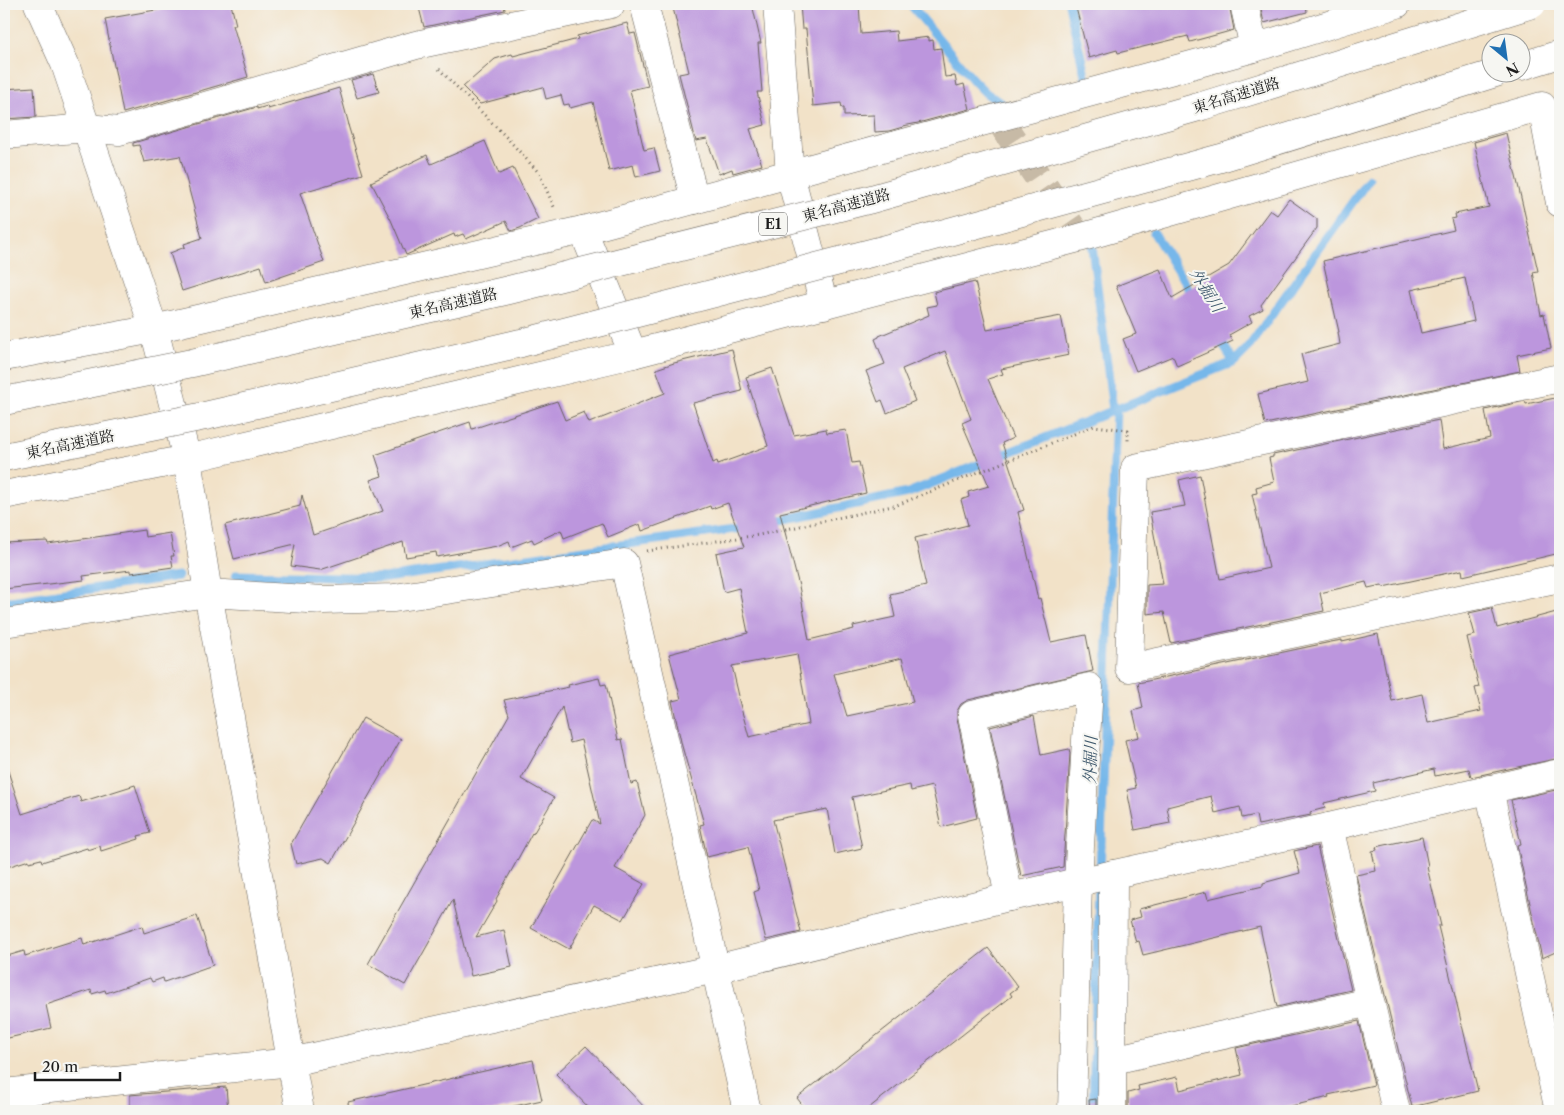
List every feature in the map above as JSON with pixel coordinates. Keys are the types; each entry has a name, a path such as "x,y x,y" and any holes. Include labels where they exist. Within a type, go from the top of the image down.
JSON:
{"main road":[{"path":"38,4 65,64 154,329 187,459 208,593 300,1111"},
{"path":"4,136 87,128 119,130 416,45 611,4"},
{"path":"644,4 695,200"},
{"path":"777,4 790,174 824,305"},
{"path":"1244,4 1254,48"},
{"name":"東名高速道路","path":"4,401 192,363 490,295 868,200 1202,106 1532,4"},
{"path":"4,357 154,329 575,232 1254,48 1386,5"},
{"path":"1532,63 1560,54"},
{"name":"東名高速道路","path":"4,457 205,416 521,343 895,246 1221,158 1482,77"},
{"path":"4,495 187,459 633,354 1080,238 1542,106 1552,117 1560,203"},
{"path":"575,232 633,354"},
{"path":"1560,378 1135,468 1129,668 1560,578"},
{"path":"4,623 208,593 324,600 394,598 624,562 747,1111"},
{"path":"1009,897 972,715 1089,686 1078,882 1072,1111"},
{"path":"8,1099 291,1062 715,969 1009,897 1329,827 1560,773"},
{"path":"1489,790 1559,1111"},
{"path":"1329,827 1396,1111"},
{"path":"1112,1111 1113,874"},
{"path":"1113,1060 1370,1002"}],"path":[{"path":"416,45 539,173 575,232"},
{"path":"624,562 633,553 760,535 897,505 1094,426 1128,430 1127,462 1135,468"}],"building":[{"path":"159,4 231,4 236,25 233,25 248,77 123,113 105,19 161,9"},
{"path":"418,4 504,4 505,10 424,27"},
{"path":"672,4 752,4 761,43 758,43 762,92 757,92 765,125 750,129 762,165 733,173 732,169 719,174 707,139 696,141 679,74 689,72"},
{"path":"800,4 859,4 861,34 896,31 897,41 929,37 929,41 933,40 934,49 941,48 945,77 955,76 957,86 964,84 970,109 889,131 875,132 874,115 844,116 844,108 842,108 841,103 813,106 806,29 802,29"},
{"path":"1075,4 1229,4 1234,30 1190,42 1188,36 1118,53 1117,50 1089,58"},
{"path":"1260,4 1306,4 1307,12 1264,23"},
{"path":"627,23 630,34 635,33 648,86 630,90 644,150 654,148 660,171 636,177 633,165 609,171 593,102 570,108 569,104 564,105 561,95 546,99 543,87 480,104 463,87 495,59 578,39 577,36"},
{"path":"373,74 379,92 357,98 351,80"},
{"path":"34,87 36,117 4,119 4,89"},
{"path":"339,88 363,174 300,193 324,262 266,282 261,266 182,291 170,253 185,247 184,244 202,238 180,156 144,162 139,145 133,146 133,143 257,107 257,109 267,106 268,109"},
{"path":"1506,133 1538,271 1533,272 1541,315 1544,314 1551,348 1517,355 1520,371 1265,424 1258,394 1308,382 1301,354 1340,344 1323,261 1454,230 1451,219 1456,218 1455,214 1489,207 1474,142","holes":["1465,278 1474,321 1421,333 1411,290"]},
{"path":"485,141 499,174 513,168 538,219 511,231 506,221 466,239 463,234 455,237 454,234 406,255 391,220 371,182 427,155 431,164"},
{"path":"1289,199 1317,219 1317,228 1261,305 1263,309 1249,316 1252,322 1229,335 1233,341 1177,366 1173,356 1136,371 1123,339 1136,334 1116,286 1160,269 1172,298 1229,265 1270,210 1277,215"},
{"path":"975,282 987,330 1061,316 1069,355 1001,369 1003,374 988,379 1013,438 1002,443 1024,510 1018,512 1038,599 1040,598 1051,642 1086,635 1093,671 968,700 961,704 957,711 957,718 977,818 941,827 932,786 911,791 910,785 852,797 862,848 835,854 827,809 773,820 801,932 766,940 754,892 759,890 748,847 707,857 700,825 704,824 682,746 672,701 681,699 669,654 748,633 739,588 724,592 716,553 744,547 728,503 711,509 710,506 642,531 640,524 608,537 602,523 564,538 561,530 534,543 532,539 511,547 509,541 497,546 437,557 436,552 406,557 403,542 320,570 291,566 295,544 234,559 225,525 300,506 302,495 313,535 383,511 370,480 382,476 375,455 470,422 472,429 557,401 565,420 584,412 589,423 665,393 656,369 732,349 742,391 693,403 713,463 717,461 718,464 768,446 746,377 772,368 794,435 826,429 827,433 846,430 852,463 859,462 866,493 780,513 799,586 809,640 854,629 853,626 895,617 890,594 926,586 915,538 968,525 961,500 969,497 968,492 989,486 962,423 971,419 945,351 902,369 915,401 887,413 882,400 878,402 866,371 885,364 875,339 929,315 927,307 937,305 934,292","holes":["797,654 809,724 749,737 732,666","902,658 913,702 847,716 834,674"]},
{"path":"1560,397 1560,553 1463,576 1462,570 1383,587 1382,585 1368,588 1366,582 1320,593 1324,611 1171,643 1164,612 1147,614 1147,585 1163,584 1150,512 1185,506 1179,480 1200,475 1220,579 1269,568 1252,494 1257,493 1256,487 1274,482 1269,458 1273,457 1273,455 1439,420 1443,449 1490,438 1485,410 1525,401 1526,404"},
{"path":"144,530 145,537 170,533 174,556 171,556 173,567 131,573 131,570 83,576 84,580 4,589 4,543 47,541 48,544"},
{"path":"1492,608 1497,628 1560,611 1560,758 1471,777 1469,769 1435,776 1434,769 1373,783 1375,791 1324,803 1325,808 1310,812 1311,815 1258,825 1256,815 1242,818 1240,807 1215,813 1211,796 1167,807 1170,823 1135,830 1127,790 1136,788 1125,740 1139,737 1133,711 1143,708 1138,683 1331,642 1342,640 1342,642 1378,634 1392,701 1422,694 1428,723 1481,711 1475,688 1479,687 1467,637 1475,635 1469,613"},
{"path":"599,678 601,685 606,684 618,740 622,739 631,784 637,782 645,815 615,868 644,884 623,920 594,905 569,949 531,928 592,820 600,824 581,740 570,743 562,707 521,779 554,798 532,833 476,937 504,930 512,967 471,976 453,900 405,985 368,964 509,715 504,700 569,687 568,685"},
{"path":"1034,716 1041,755 1069,749 1070,753 1063,867 1021,876 990,727"},
{"path":"363,718 401,739 331,863 323,858 296,864 291,844"},
{"path":"8,771 22,814 79,796 81,802 135,785 150,833 138,836 139,839 101,851 100,846 88,850 87,848 42,862 41,859 29,862 29,860 4,868 4,772"},
{"path":"1560,789 1560,950 1542,958 1517,845 1521,844 1511,800"},
{"path":"1422,837 1441,926 1438,926 1478,1091 1412,1107 1356,875 1376,871 1372,851 1377,850 1376,847"},
{"path":"1317,846 1351,990 1277,1007 1260,927 1143,955 1139,941 1136,942 1130,920 1141,917 1139,909 1206,892 1208,899 1263,886 1263,883 1300,873 1294,851"},
{"path":"197,916 213,965 164,982 163,978 152,982 150,978 106,993 105,990 92,994 91,990 46,1005 51,1028 4,1039 4,957 24,951 25,956 82,938 84,945 142,926 144,933"},
{"path":"988,948 1018,987 1010,993 1012,996 865,1111 807,1111 797,1098"},
{"path":"1359,1021 1374,1085 1328,1095 1329,1097 1271,1111 1128,1111 1128,1093 1139,1090 1138,1086 1177,1077 1180,1090 1242,1075 1236,1048"},
{"path":"586,1046 648,1111 592,1111 556,1074"},
{"path":"533,1060 542,1100 492,1111 349,1111 348,1102"},
{"path":"226,1087 228,1111 130,1111 130,1095"},
{"path":"1096,1099 1096,1111 1090,1111 1089,1100"}],"waterway":[{"path":"910,4 973,80 986,93 1006,107"},
{"name":"外掘川","path":"1069,4 1087,84"},
{"name":"外掘川","path":"772,522 908,493 1234,362 1248,348 1369,179"},
{"name":"外掘川","path":"1154,233 1194,298"},
{"path":"1092,247 1113,410"},
{"name":"外掘川","path":"1218,337 1234,362"},
{"name":"外掘川","path":"1100,874 1116,409"},
{"path":"236,575 385,578 749,527"},
{"path":"4,602 178,576"},
{"name":"外掘川","path":"1093,1111 1099,889"}],"tunnel":[{"path":"998,118 1079,238"}]}
